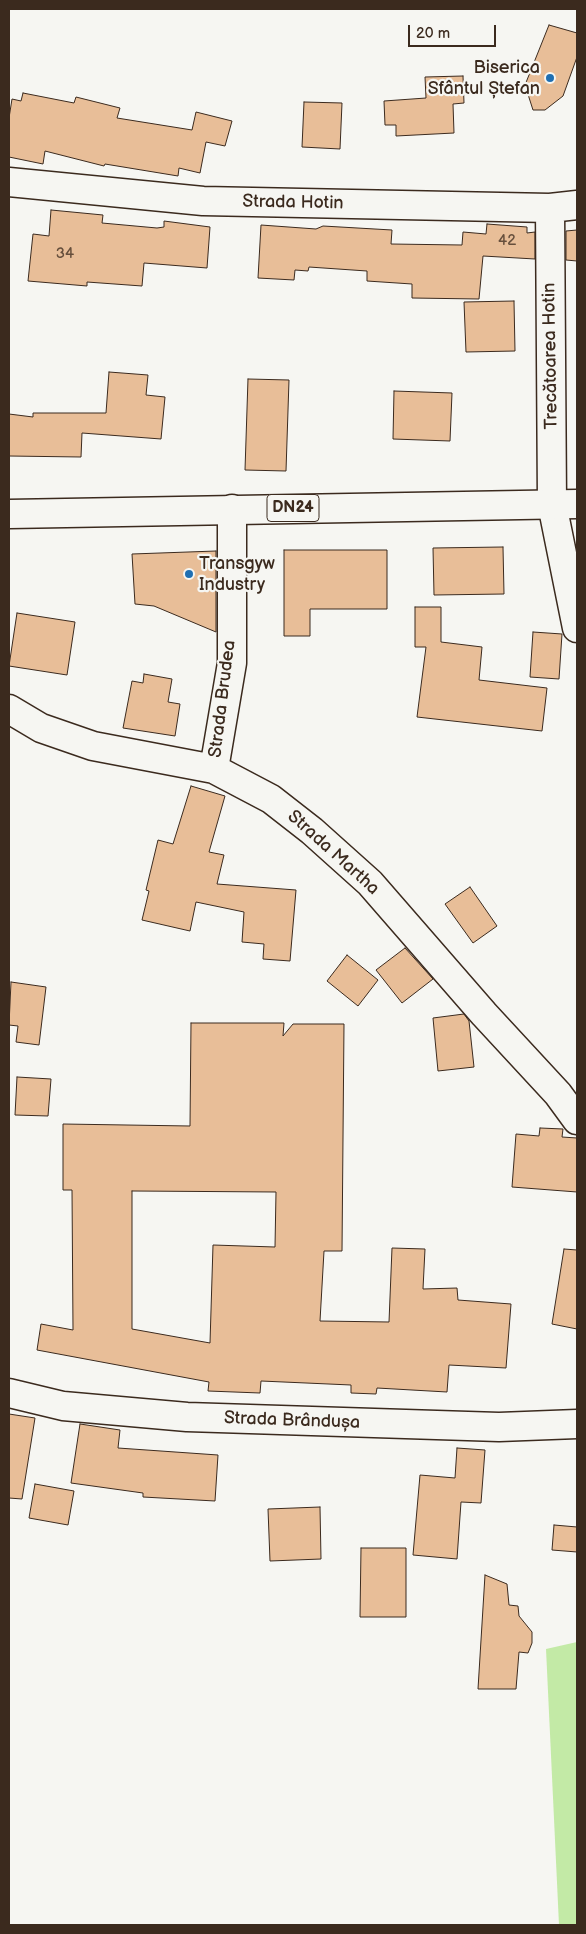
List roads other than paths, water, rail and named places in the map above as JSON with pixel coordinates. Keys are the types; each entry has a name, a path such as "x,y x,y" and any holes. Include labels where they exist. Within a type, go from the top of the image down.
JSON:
{"street":[{"name":"Strada Hotin","path":"9,182 203,201 550,208 577,205"},
{"name":"Trecătoarea Hotin","path":"550,208 565,504 577,628"},
{"name":"DN24","path":"9,514 565,504"},
{"name":"Strada Brudea","path":"214,769 232,663 232,509"},
{"name":"Strada Martha","path":"9,709 41,728 93,746 214,769 271,799 312,831 370,883 484,1014 558,1094 577,1120"},
{"name":"Strada Brândușa","path":"9,1394 63,1406 187,1417 499,1427 577,1424"}],"place":[{"name":"Biserica Sfântul Ștefan","path":"550,78"},
{"name":"Transgyw Industry","path":"189,574"}]}
